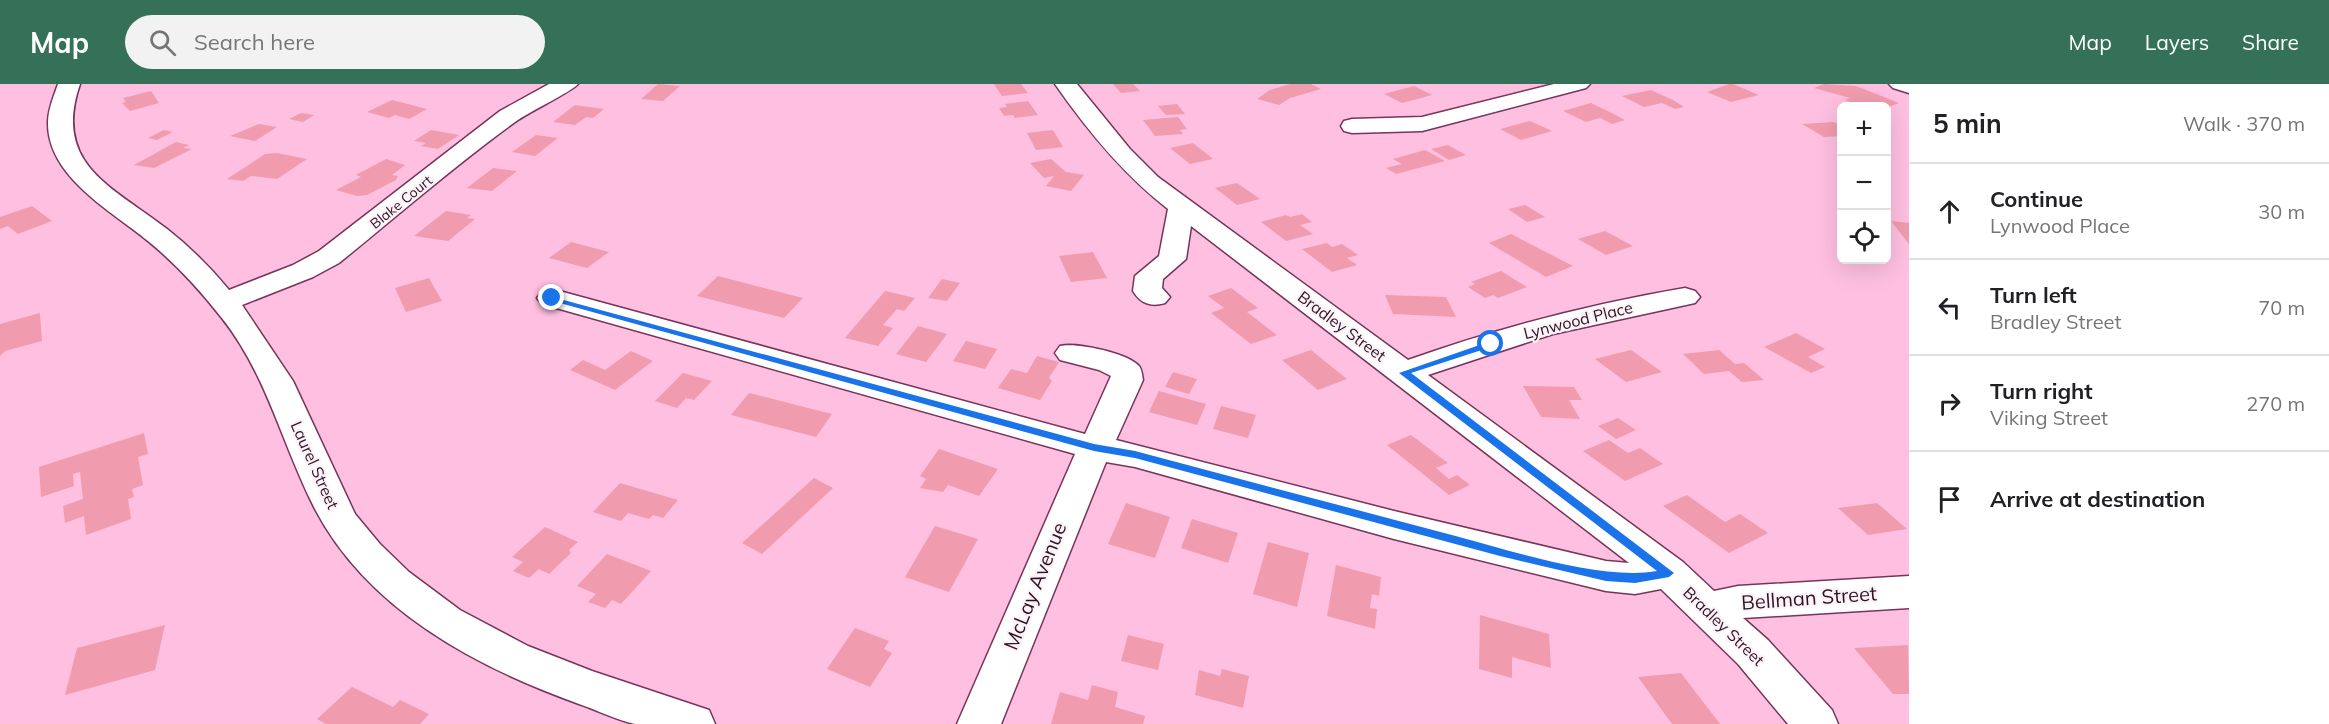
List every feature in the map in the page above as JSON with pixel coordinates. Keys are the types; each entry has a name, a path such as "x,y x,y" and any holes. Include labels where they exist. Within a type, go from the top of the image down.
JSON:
{"street":[{"name":"Laurel Street","path":"69,84 59,124 63,141 75,162 95,187 177,252 225,302 283,393 332,507 344,527 393,580 441,619 514,660 583,687 693,724"},
{"name":"Blake Court","path":"225,302 303,271 329,257 508,116 542,95 567,84"},
{"name":"Bradley Street","path":"1066,84 1122,154 1149,182 1669,573 1709,608 1753,652 1815,724"},
{"path":"1352,126 1422,124 1552,87 1579,84"},
{"path":"1900,84 1909,87"},
{"path":"1155,297 1147,291 1149,276 1172,259 1181,207"},
{"name":"Lynwood Place","path":"1404,373 1575,319 1685,297"},
{"path":"552,298 1094,448 1135,455 1395,525 1606,576 1635,579 1669,573"},
{"name":"McLay Avenue","path":"979,724 1094,448 1127,380 1126,371 1110,363 1071,353"},
{"name":"Bellman Street","path":"1709,608 1738,602 1909,592"}],"building":[{"path":"658,84 680,86 663,101 641,99"},
{"path":"994,84 1021,84 1028,93 1002,96"},
{"path":"1113,84 1133,84 1140,91 1121,93"},
{"path":"1290,84 1311,84 1321,89 1290,98 1279,105 1257,99 1270,90"},
{"path":"1729,84 1759,95 1731,102 1707,92"},
{"path":"1824,84 1856,86 1899,103 1891,106 1891,102 1850,102 1845,100 1850,98 1814,88"},
{"path":"1414,86 1432,95 1402,103 1384,94"},
{"path":"1651,90 1684,107 1675,109 1662,103 1644,107 1622,96"},
{"path":"151,91 159,103 130,111 122,103 126,102 123,98"},
{"path":"392,100 427,109 409,119 395,115 389,118 367,112"},
{"path":"1028,101 1038,115 1015,118 1013,115 1004,116 999,108 1007,107 1005,104"},
{"path":"1591,103 1625,120 1612,124 1600,118 1586,122 1563,111"},
{"path":"1177,104 1185,114 1166,115 1158,106"},
{"path":"575,105 604,109 593,118 586,117 575,125 553,122"},
{"path":"301,113 314,115 303,122 289,119"},
{"path":"1178,117 1187,129 1180,130 1183,134 1155,136 1143,120"},
{"path":"1530,121 1552,131 1521,140 1500,129"},
{"path":"1834,122 1837,124 1837,136 1824,137 1802,124"},
{"path":"259,124 277,127 255,141 230,136"},
{"path":"164,130 173,132 157,140 148,138"},
{"path":"431,130 459,135 438,149 421,146 426,143 414,141"},
{"path":"1053,130 1063,147 1036,150 1027,133"},
{"path":"536,135 558,138 535,156 512,152"},
{"path":"176,142 189,145 183,148 192,149 154,168 134,165"},
{"path":"1193,143 1213,159 1190,164 1170,148"},
{"path":"1448,145 1466,155 1449,160 1431,149"},
{"path":"1425,150 1445,161 1396,174 1386,168 1402,164 1393,159"},
{"path":"277,153 307,159 277,179 251,176 243,181 227,179 265,154"},
{"path":"386,159 405,165 392,175 398,176 396,180 367,195 357,196 336,190 361,177 356,175"},
{"path":"1051,159 1066,172 1084,175 1071,191 1046,186 1054,176 1044,178 1030,163"},
{"path":"493,168 517,171 492,191 467,188"},
{"path":"1237,183 1260,199 1237,205 1215,188"},
{"path":"1525,205 1545,217 1527,222 1508,209"},
{"path":"32,206 52,221 18,234 8,226 0,229 0,217"},
{"path":"446,211 471,215 467,218 475,219 448,241 414,236"},
{"path":"1302,214 1312,222 1300,225 1313,234 1286,241 1261,222 1286,215 1290,217"},
{"path":"1891,221 1909,223 1909,244"},
{"path":"1605,231 1633,246 1606,255 1578,239"},
{"path":"1511,234 1573,266 1546,277 1489,243"},
{"path":"571,242 609,252 587,268 549,258"},
{"path":"1327,243 1332,247 1342,244 1358,255 1347,258 1357,265 1332,272 1302,249"},
{"path":"1093,252 1107,278 1071,282 1059,256"},
{"path":"1501,271 1527,287 1498,298 1493,295 1485,298 1468,287 1475,284 1471,282"},
{"path":"718,276 803,298 784,318 697,296"},
{"path":"429,278 442,301 406,312 395,288"},
{"path":"942,279 960,283 947,301 928,298"},
{"path":"1231,288 1258,308 1247,312 1277,335 1251,344 1211,313 1224,308 1208,296"},
{"path":"885,291 915,298 904,311 897,309 883,325 893,328 878,346 845,338"},
{"path":"1385,295 1446,297 1456,317 1393,314"},
{"path":"40,313 42,341 5,351 0,356 0,324"},
{"path":"918,326 947,334 926,362 896,354"},
{"path":"1796,333 1825,349 1808,357 1825,367 1811,373 1764,347"},
{"path":"966,341 997,349 985,369 953,361"},
{"path":"1311,350 1347,379 1318,390 1282,360"},
{"path":"1631,350 1662,372 1626,382 1595,359"},
{"path":"1719,350 1735,364 1744,363 1764,380 1742,382 1729,371 1704,374 1683,354"},
{"path":"631,351 653,361 615,390 570,370 583,360 605,370"},
{"path":"1037,356 1059,362 1049,378 1052,381 1040,400 998,388 1011,369 1027,373"},
{"path":"1173,372 1197,379 1189,394 1165,387"},
{"path":"683,373 712,381 694,400 686,398 677,408 655,401"},
{"path":"1523,386 1574,387 1582,400 1569,400 1580,419 1541,417"},
{"path":"1159,391 1206,404 1197,425 1149,412"},
{"path":"749,393 832,414 816,437 731,415"},
{"path":"1221,406 1256,415 1248,438 1213,429"},
{"path":"1618,418 1636,430 1616,439 1598,426"},
{"path":"144,433 148,454 138,457 143,485 132,489 134,497 128,499 131,519 86,535 84,516 65,523 63,506 83,499 80,472 73,474 74,486 41,497 39,467"},
{"path":"1411,435 1448,463 1436,468 1449,479 1457,475 1470,485 1449,495 1387,445"},
{"path":"1609,440 1628,453 1640,448 1663,464 1625,481 1583,451"},
{"path":"939,449 998,469 979,496 948,485 943,492 920,488 926,479 920,476"},
{"path":"814,478 833,488 762,554 742,543"},
{"path":"620,483 678,500 663,518 653,515 649,519 628,513 621,521 593,512"},
{"path":"1687,495 1725,522 1740,514 1768,533 1729,553 1663,506"},
{"path":"1126,503 1170,517 1155,558 1108,544"},
{"path":"1877,503 1907,529 1868,535 1838,508"},
{"path":"1192,519 1238,533 1228,563 1181,548"},
{"path":"935,526 978,539 949,592 905,577"},
{"path":"545,527 578,542 569,550 571,553 549,574 539,569 529,578 513,571 523,562 512,557"},
{"path":"1268,542 1309,553 1297,607 1253,594"},
{"path":"607,554 651,571 621,604 612,600 605,608 588,602 596,594 577,586"},
{"path":"1336,565 1381,577 1379,596 1372,594 1370,608 1377,609 1375,629 1327,616"},
{"path":"1480,615 1549,634 1551,668 1512,657 1512,678 1479,669"},
{"path":"165,625 155,670 65,695 77,648"},
{"path":"855,628 889,641 884,649 892,653 870,687 827,669"},
{"path":"1128,635 1164,644 1158,670 1121,661"},
{"path":"1908,645 1909,694 1893,694 1854,648"},
{"path":"1222,669 1249,676 1243,708 1195,695 1199,670 1220,676"},
{"path":"1681,673 1720,724 1672,724 1638,677"},
{"path":"1092,685 1118,692 1115,707 1145,716 1143,724 1051,724 1060,692 1088,700"},
{"path":"352,687 393,707 400,700 429,714 420,724 326,724 317,719"}],"route":[{"path":"552,298 1094,448 1135,455 1500,551 1606,576 1635,579 1669,573 1404,373 1491,344"}]}
